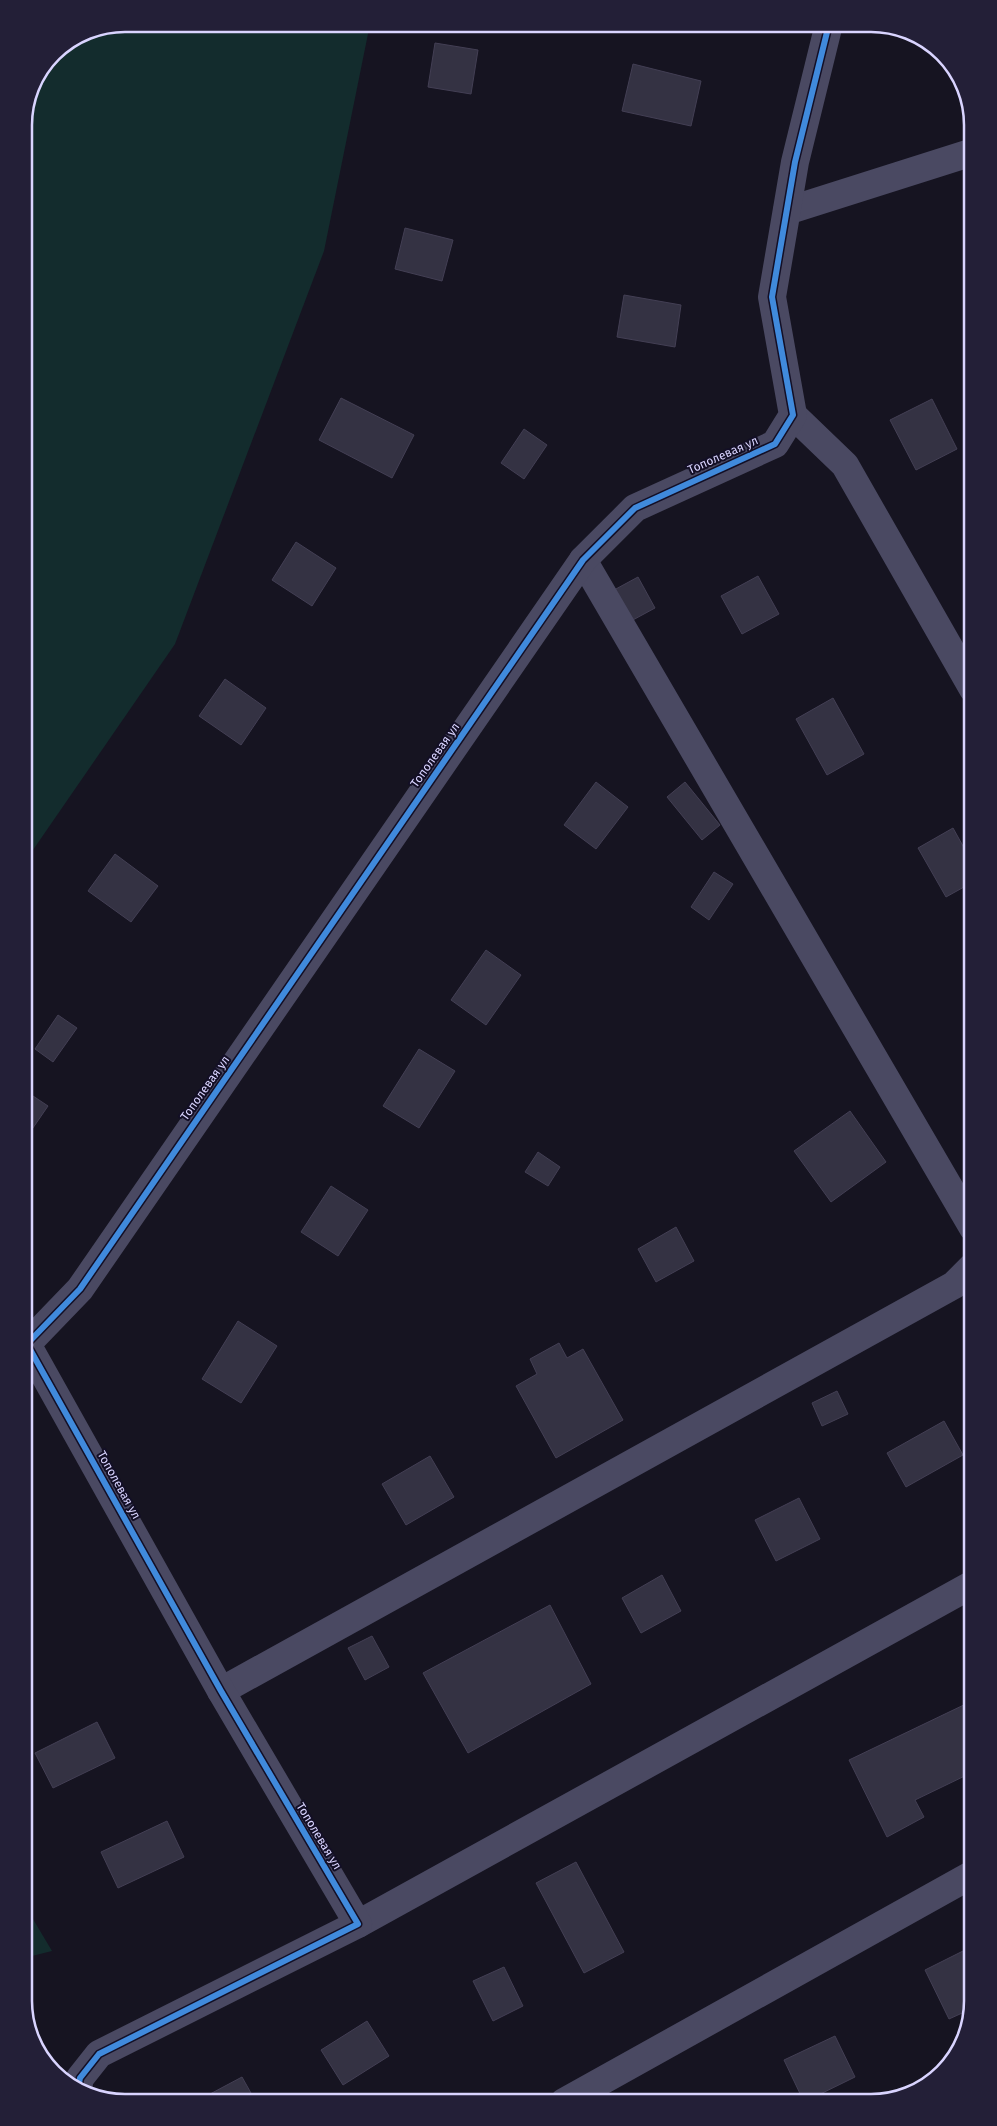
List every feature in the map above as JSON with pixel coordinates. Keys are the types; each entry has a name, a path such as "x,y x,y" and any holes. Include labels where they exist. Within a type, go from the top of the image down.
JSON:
{"street":[{"path":"827,33 795,162 772,297 793,415 844,465 964,673"},
{"path":"787,211 964,155"},
{"name":"Тополевая ул","path":"32,1338 80,1289 583,560 635,508 775,444 793,415"},
{"path":"583,560 964,1213"},
{"path":"221,1691 946,1290 964,1275"},
{"name":"Тополевая ул","path":"32,1355 221,1691 358,1924"},
{"path":"79,2081 98,2054 358,1924 964,1589"},
{"path":"579,2094 964,1879"}],"green space":[{"path":"126,32 368,32 324,251 175,644 33,851 33,114 37,96 45,79 64,56 79,45 108,34"},
{"path":"32,1918 52,1951 32,1956"}],"building":[{"path":"435,43 478,50 471,94 428,87"},
{"path":"633,64 701,81 691,126 622,111"},
{"path":"405,228 453,240 442,281 395,269"},
{"path":"624,295 681,305 675,347 617,337"},
{"path":"341,398 414,435 392,478 319,440"},
{"path":"932,399 957,449 916,470 890,420"},
{"path":"524,429 547,445 524,479 501,463"},
{"path":"296,542 336,568 312,606 272,580"},
{"path":"758,576 779,614 742,634 721,596"},
{"path":"638,577 655,608 631,621 614,590"},
{"path":"225,679 266,708 241,745 199,716"},
{"path":"833,698 864,754 827,775 796,719"},
{"path":"596,782 628,807 596,849 564,825"},
{"path":"685,782 720,825 702,840 667,797"},
{"path":"953,828 964,848 964,887 946,897 918,848"},
{"path":"115,854 158,886 131,922 88,891"},
{"path":"714,872 733,884 709,920 691,907"},
{"path":"486,950 521,975 486,1025 451,1000"},
{"path":"58,1015 77,1028 53,1062 35,1049"},
{"path":"419,1049 455,1071 419,1128 383,1106"},
{"path":"32,1096 48,1106 32,1129"},
{"path":"850,1111 886,1162 831,1202 794,1151"},
{"path":"538,1152 560,1167 548,1186 525,1172"},
{"path":"331,1186 368,1210 338,1256 301,1232"},
{"path":"676,1227 694,1261 656,1282 638,1249"},
{"path":"238,1321 277,1346 241,1403 202,1379"},
{"path":"559,1343 567,1358 583,1349 623,1420 556,1458 516,1386 537,1374 530,1359"},
{"path":"837,1391 848,1414 822,1426 812,1403"},
{"path":"944,1421 963,1455 906,1487 887,1453"},
{"path":"430,1456 454,1497 406,1525 382,1484"},
{"path":"799,1498 820,1539 776,1561 755,1520"},
{"path":"662,1575 681,1611 641,1633 622,1598"},
{"path":"550,1605 591,1684 468,1753 423,1673"},
{"path":"372,1636 389,1667 365,1680 348,1648"},
{"path":"964,1705 964,1776 915,1800 924,1817 887,1837 849,1760"},
{"path":"97,1722 115,1758 53,1788 35,1753"},
{"path":"167,1821 184,1857 118,1888 101,1852"},
{"path":"576,1862 624,1952 584,1973 536,1883"},
{"path":"964,1950 963,2012 949,2019 925,1970"},
{"path":"504,1967 523,2006 493,2021 473,1981"},
{"path":"367,2021 389,2056 343,2085 321,2050"},
{"path":"835,2036 855,2077 820,2094 800,2094 784,2060"},
{"path":"242,2077 251,2093 212,2093"}],"cycle path":[{"path":"32,1338 80,1289 583,560 635,508 775,444 793,415 772,297 795,162 827,33"},
{"path":"32,1354 221,1691 358,1924 99,2054 79,2081"}]}
